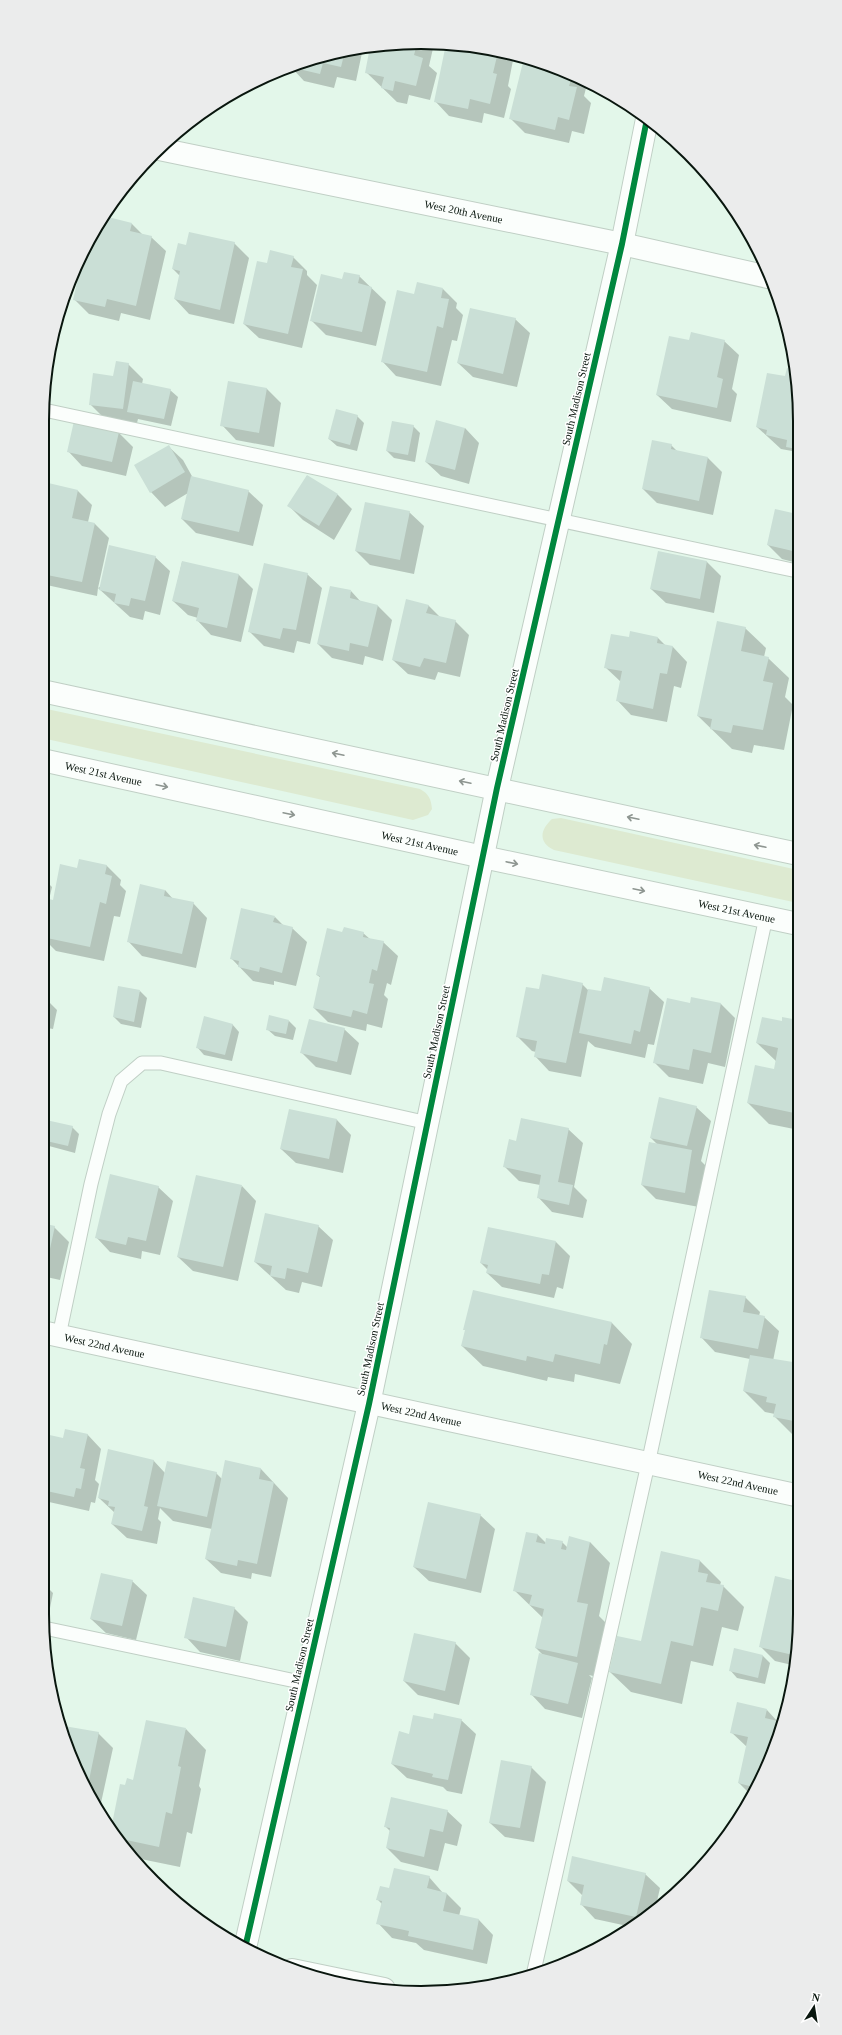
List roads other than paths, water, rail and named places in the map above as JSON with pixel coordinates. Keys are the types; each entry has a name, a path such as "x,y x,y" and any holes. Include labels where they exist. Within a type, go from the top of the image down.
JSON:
{"street":[{"name":"South Madison Street","path":"246,1942 369,1404 497,788 622,244 646,125"},
{"name":"West 20th Avenue","path":"166,150 622,244 764,276"},
{"path":"49,692 793,853"},
{"name":"West 21st Avenue","path":"49,762 483,857 793,923"},
{"name":"West 22nd Avenue","path":"50,1334 793,1495"}],"lane":[{"path":"49,411 793,570"},
{"path":"535,1968 648,1464 766,918"},
{"path":"50,1334 109,1114 120,1081 142,1063 161,1062 428,1123"},
{"path":"50,1629 305,1683"}]}
